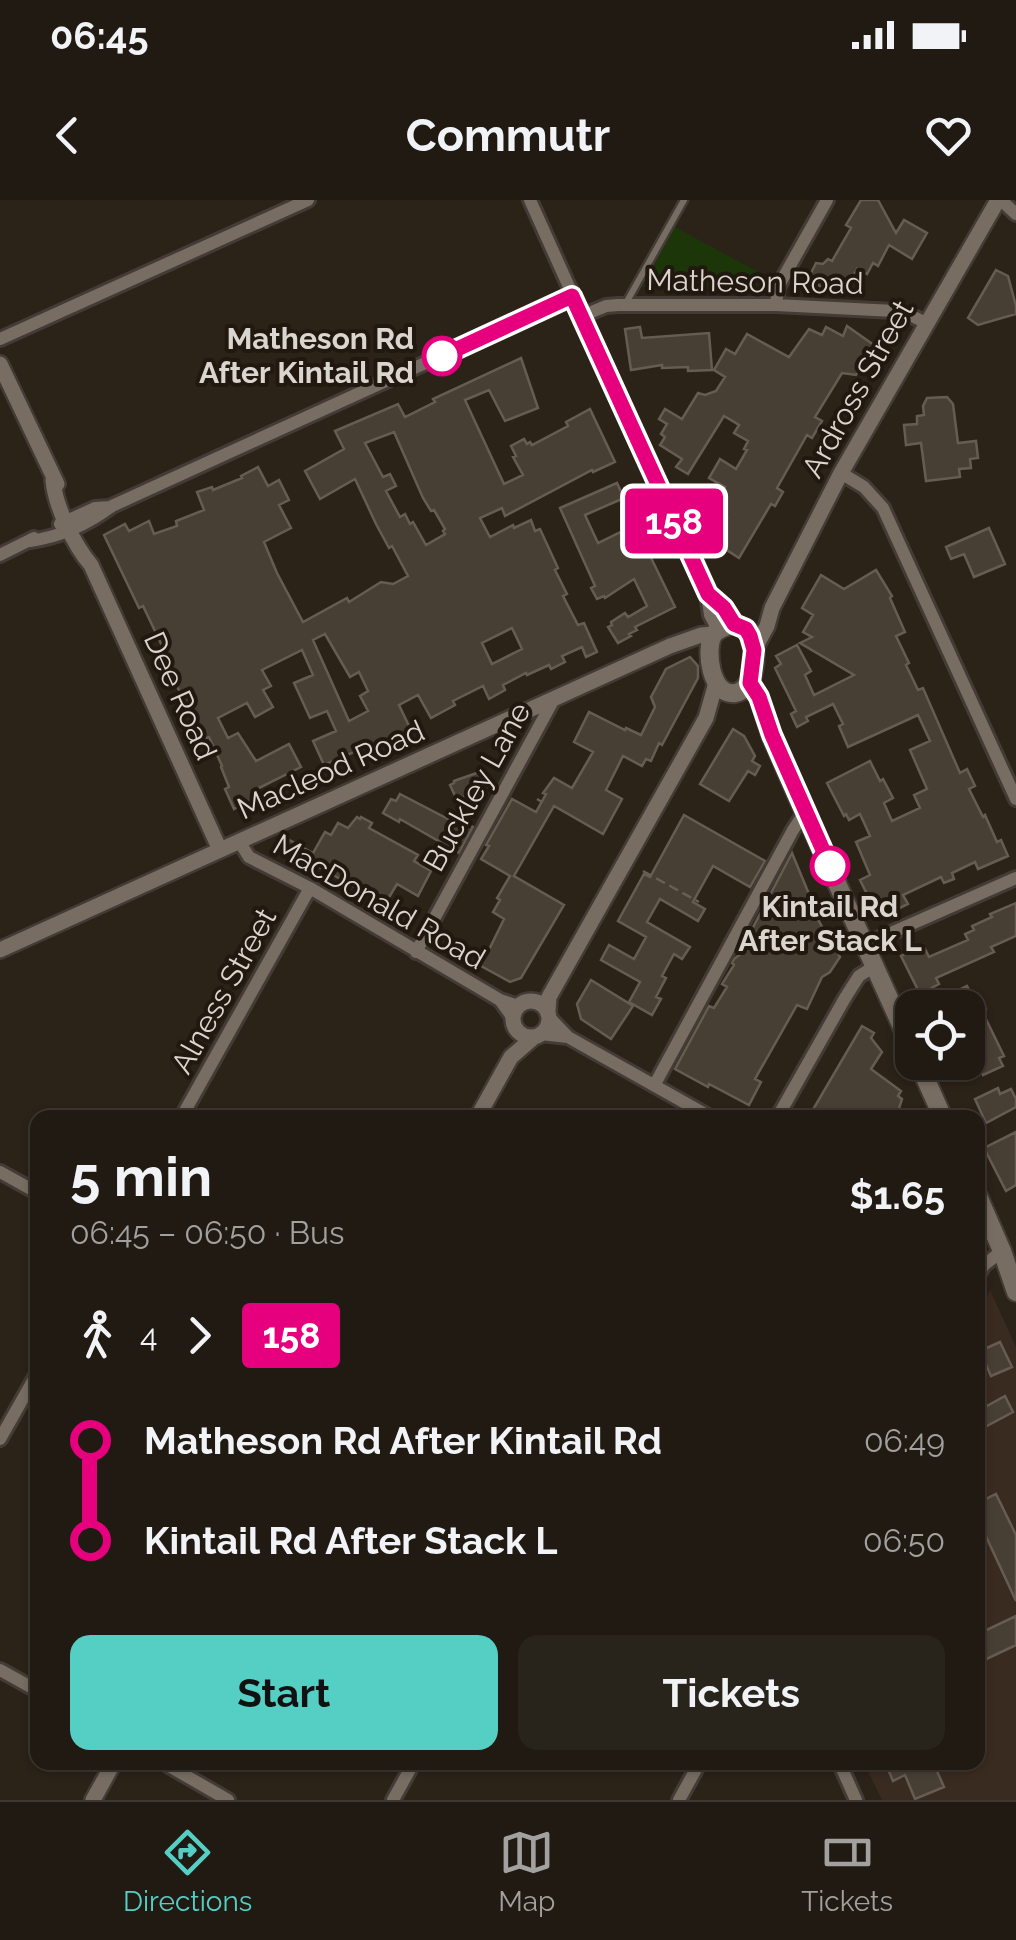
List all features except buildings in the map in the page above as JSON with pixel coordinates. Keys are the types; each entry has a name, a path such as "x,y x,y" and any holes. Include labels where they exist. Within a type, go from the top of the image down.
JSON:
{"main road":[{"path":"746,629 754,650 740,689 722,690 712,675 723,633 746,629"},
{"path":"740,689 772,735 895,1011"},
{"path":"926,1080 939,1110"},
{"path":"985,1212 1016,1292"},
{"path":"1002,1251 1016,1270"}],"street":[{"path":"0,339 308,200"},
{"path":"530,200 708,594 724,608 723,633 772,608"},
{"path":"776,305 778,287 827,200"},
{"path":"999,200 1016,214"},
{"name":"Ardross Street","path":"754,650 841,473 999,200"},
{"path":"0,555 42,532 72,524 572,296"},
{"name":"Matheson Road","path":"582,316 606,306 626,304 776,305 894,311 926,323"},
{"name":"Dee Road","path":"0,364 53,480 54,494 72,524 80,553 91,566 220,850"},
{"path":"841,473 864,487 884,508 1016,800"},
{"name":"Macleod Road","path":"0,950 670,646 723,633"},
{"path":"482,1110 512,1056 548,1027 545,1007 707,714 716,683"},
{"path":"707,714 740,689"},
{"name":"Buckley Lane","path":"416,952 554,699"},
{"path":"655,1084 805,812"},
{"name":"MacDonald Road","path":"239,842 249,857 310,888 500,1000 515,1016"},
{"path":"866,944 1016,878"},
{"name":"Alness Street","path":"185,1110 310,888"},
{"path":"781,1110 844,998 859,976 875,966"},
{"path":"512,1056 515,1016 529,1000 545,1007 568,1037 699,1110"},
{"path":"515,1016 521,1034 568,1037"},
{"path":"0,1172 30,1189"},
{"path":"985,1265 1002,1251"},
{"path":"0,1439 30,1386"},
{"path":"0,1670 30,1687"},
{"path":"93,1800 110,1770"},
{"path":"176,1770 228,1800"},
{"path":"393,1800 410,1770"},
{"path":"679,1800 696,1770"},
{"path":"843,1770 856,1800"}],"lane":[{"path":"626,304 684,200"}],"path":[{"path":"644,871 698,902"}],"shaded area":[{"path":"990,1290 1016,1347 1016,1800 882,1800 867,1770 985,1770 985,1300"}],"green space":[{"path":"675,227 762,274 752,290 642,287"}],"bus line":[{"name":"158","path":"442,356 572,296 708,594 734,624 746,629 754,643 750,683 830,866"}],"place":[{"name":"Matheson Rd After Kintail Rd","path":"442,356"},
{"name":"Kintail Rd After Stack L","path":"830,866"}]}
